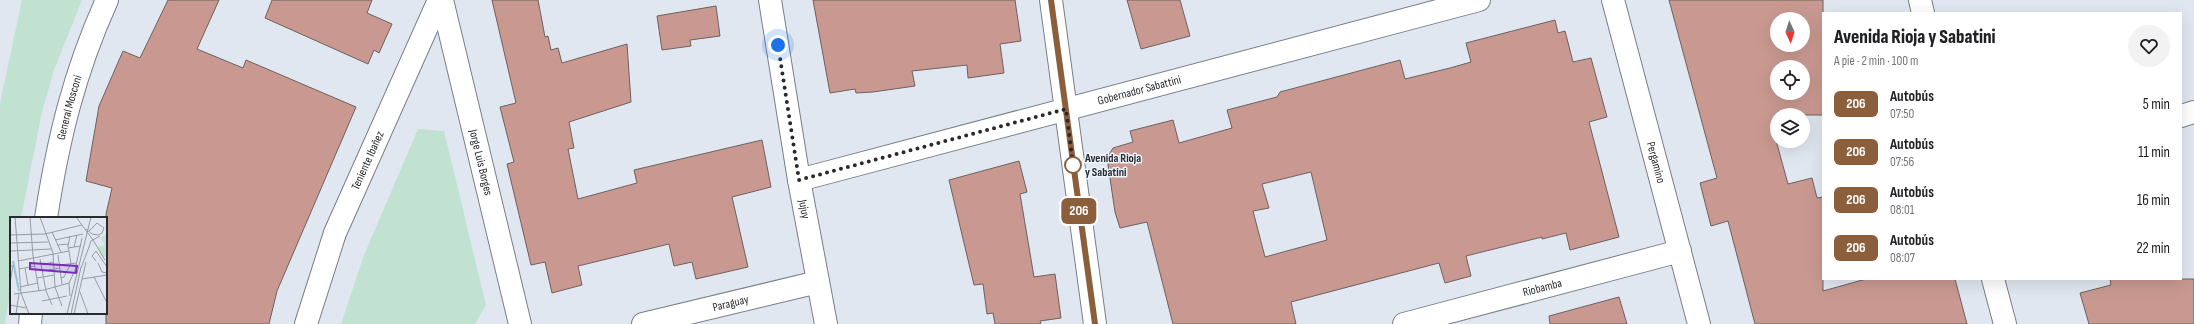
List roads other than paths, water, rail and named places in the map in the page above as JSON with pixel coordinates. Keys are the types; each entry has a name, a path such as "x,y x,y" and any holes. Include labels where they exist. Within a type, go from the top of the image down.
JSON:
{"street":[{"name":"General Mosconi","path":"46,217 56,159 71,94 107,0"},
{"name":"Teniente Ibañez","path":"306,324 335,234 439,0"},
{"name":"Jorge Luis Borges","path":"442,0 520,324"},
{"name":"Jujuy","path":"770,0 799,180 826,324"},
{"path":"1051,0 1095,324"},
{"name":"Gobernador Sabattini","path":"799,180 1479,0"},
{"name":"Pergamino","path":"1613,0 1699,324"},
{"path":"1920,0 1923,12"},
{"path":"2182,116 2194,112"},
{"name":"Riobamba","path":"1404,324 1680,251"},
{"path":"1993,280 2005,324"},
{"name":"Paraguay","path":"643,324 818,282"},
{"path":"30,324 31,314"}],"place":[{"name":"Avenida Rioja y Sabatini","path":"1073,165"}]}
